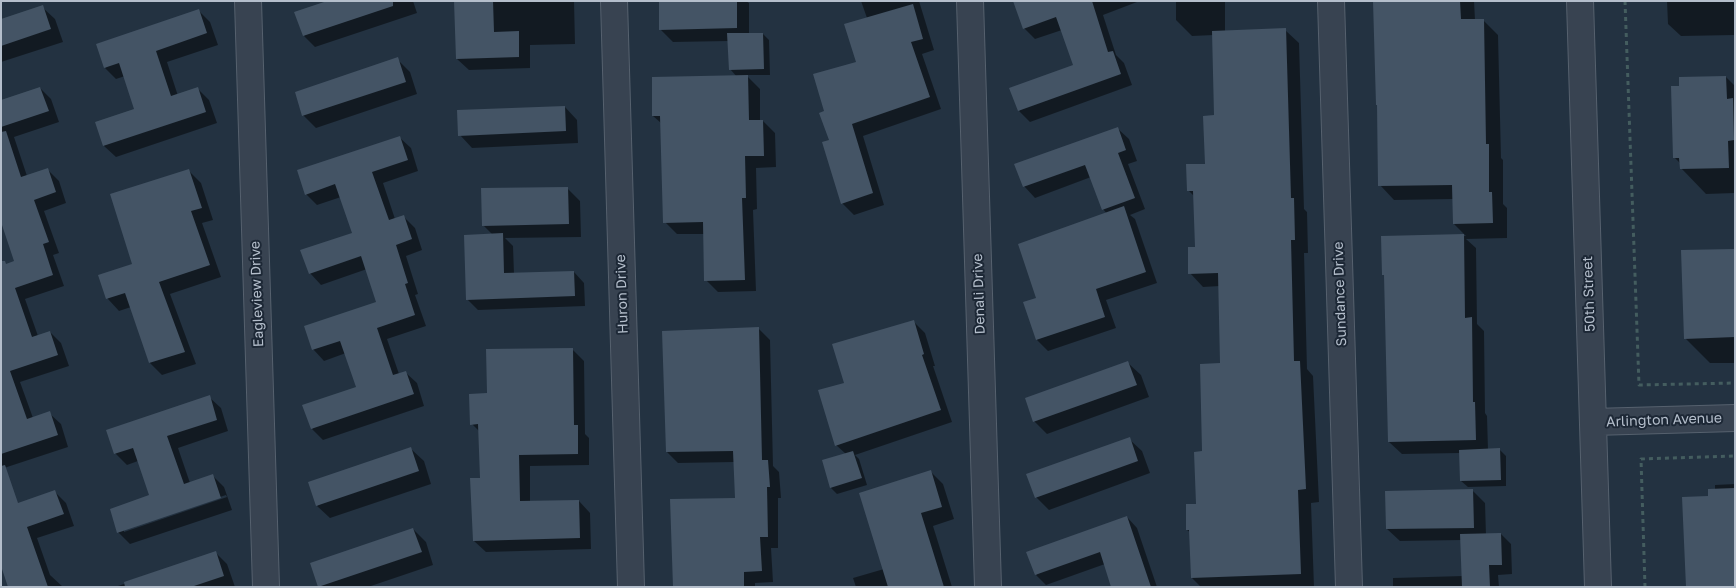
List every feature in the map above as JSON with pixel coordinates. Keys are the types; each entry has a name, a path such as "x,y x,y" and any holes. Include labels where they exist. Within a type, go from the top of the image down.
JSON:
{"street":[{"name":"Eagleview Drive","path":"248,1 266,587"},
{"name":"Huron Drive","path":"614,1 631,587"},
{"name":"Denali Drive","path":"970,1 988,587"},
{"name":"Sundance Drive","path":"1331,1 1349,587"},
{"name":"50th Street","path":"1580,1 1598,587"},
{"name":"Arlington Avenue","path":"1593,422 1735,418"}],"path":[{"path":"1625,1 1639,386 1735,383"},
{"path":"1645,587 1641,459 1735,456"}],"building":[{"path":"327,1 393,1 393,6 303,36 294,12"},
{"path":"454,1 493,1 494,32 519,31 519,57 456,59"},
{"path":"659,1 737,1 737,28 659,30"},
{"path":"1013,1 1092,1 1108,52 1113,51 1121,74 1018,111 1009,88 1073,65 1056,17 1023,29"},
{"path":"1373,1 1460,1 1461,19 1484,19 1486,144 1489,144 1489,192 1492,192 1493,223 1453,224 1452,185 1378,186"},
{"path":"913,4 923,39 911,42 930,97 852,124 873,193 841,204 822,142 829,140 819,113 824,111 813,74 856,62 844,24"},
{"path":"43,5 51,29 1,46 1,19"},
{"path":"199,9 207,33 156,51 171,96 198,87 206,112 103,146 95,122 134,109 119,63 104,68 96,44"},
{"path":"1286,28 1291,198 1294,198 1295,240 1291,240 1294,361 1300,361 1306,489 1298,490 1301,574 1191,578 1189,530 1186,530 1186,504 1196,504 1194,452 1202,451 1200,364 1220,363 1218,273 1188,274 1188,247 1195,247 1193,191 1187,191 1186,164 1205,164 1203,116 1214,115 1212,31"},
{"path":"727,33 763,33 764,69 729,70"},
{"path":"398,57 406,82 302,116 295,92"},
{"path":"748,75 749,120 763,120 764,156 745,156 746,198 742,198 745,280 704,281 703,222 663,223 660,116 652,116 652,77"},
{"path":"1726,76 1727,99 1733,98 1734,140 1728,141 1729,168 1680,169 1679,158 1673,158 1671,86 1679,86 1679,77"},
{"path":"40,87 49,111 1,127 1,100"},
{"path":"565,106 566,131 458,136 457,110"},
{"path":"1118,127 1126,150 1118,153 1135,198 1102,210 1085,165 1023,187 1014,164"},
{"path":"6,131 21,177 48,168 56,192 34,200 49,242 43,244 53,275 15,288 32,337 50,331 58,355 10,371 27,419 50,411 58,435 1,454 1,261 5,261 6,264 14,261 1,222 1,132"},
{"path":"400,136 408,160 372,172 389,220 404,215 412,239 396,245 408,283 405,284 415,315 377,328 393,375 406,371 414,394 311,429 302,405 356,387 340,341 312,350 304,326 376,302 361,256 309,274 300,250 352,233 335,184 305,195 297,170"},
{"path":"189,169 202,208 191,211 210,265 159,282 185,352 149,363 125,293 106,299 98,275 132,264 110,194"},
{"path":"568,187 569,224 482,226 481,188"},
{"path":"1124,206 1146,272 1096,289 1105,317 1036,340 1023,302 1036,298 1018,244"},
{"path":"503,233 504,273 574,271 575,296 466,300 464,235"},
{"path":"1464,234 1465,318 1472,317 1473,402 1475,402 1476,440 1388,442 1384,275 1382,275 1381,236"},
{"path":"1735,249 1735,337 1684,339 1681,250"},
{"path":"914,320 924,354 922,355 941,410 835,446 818,390 844,383 832,344"},
{"path":"759,327 762,460 768,460 770,487 767,487 768,537 760,537 762,571 744,572 744,587 673,587 670,499 735,498 733,451 666,452 662,331"},
{"path":"573,348 574,425 578,425 578,454 519,455 520,501 579,500 580,538 473,541 470,478 480,478 478,424 470,425 469,394 487,393 486,349"},
{"path":"1128,361 1137,385 1033,422 1025,398"},
{"path":"210,395 217,420 167,436 184,484 213,474 221,498 117,533 110,509 149,495 133,448 114,454 106,430"},
{"path":"1130,437 1138,461 1035,498 1026,474"},
{"path":"411,447 419,471 316,506 308,482"},
{"path":"1500,448 1501,480 1460,481 1459,450"},
{"path":"853,451 862,478 830,488 822,460"},
{"path":"5,465 18,503 55,490 64,514 27,527 48,587 8,587 1,566 1,466"},
{"path":"931,470 942,507 921,513 944,587 888,587 859,493"},
{"path":"1735,488 1735,587 1686,587 1682,497 1708,496 1708,489"},
{"path":"1473,489 1474,528 1386,529 1385,491"},
{"path":"1127,516 1151,587 1111,587 1100,552 1035,575 1026,552"},
{"path":"413,528 422,552 318,587 310,563"},
{"path":"1501,533 1502,565 1489,565 1490,587 1462,587 1460,534"},
{"path":"216,551 224,576 191,587 125,587 124,582"}]}
